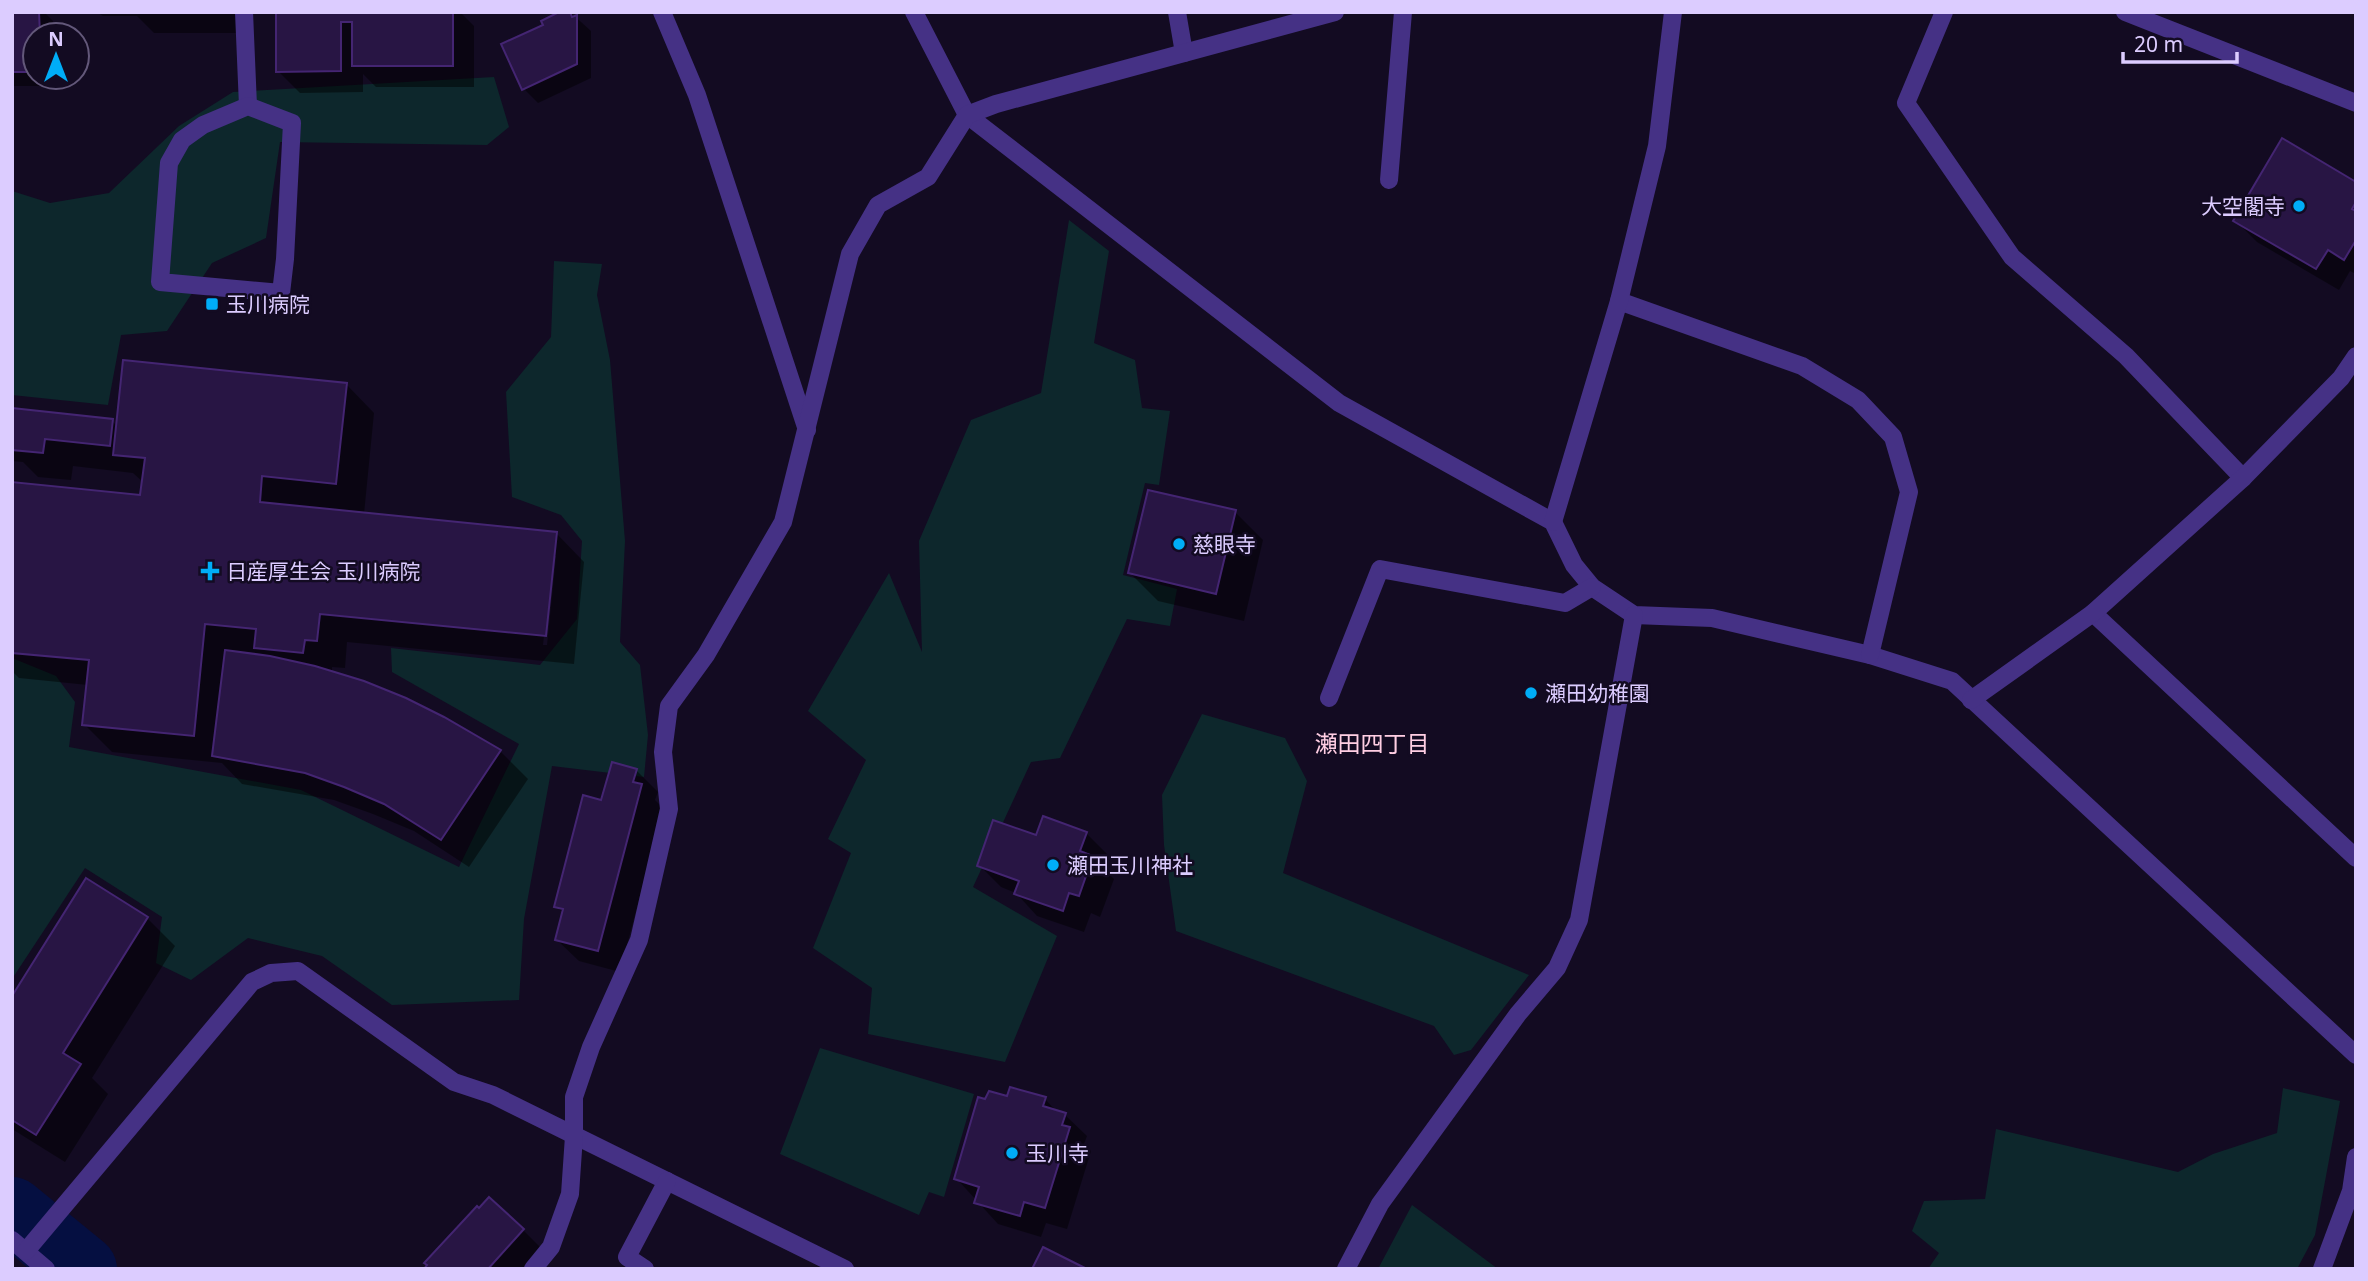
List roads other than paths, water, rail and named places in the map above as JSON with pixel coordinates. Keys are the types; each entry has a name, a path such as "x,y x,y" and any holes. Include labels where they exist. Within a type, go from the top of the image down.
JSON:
{"street":[{"path":"244,12 248,106"},
{"path":"662,12 698,94 807,430"},
{"path":"914,12 967,115 1339,403 1553,522 1574,565 1592,587 1633,615 1712,618 1870,655 1952,681 2356,1055"},
{"path":"1177,12 1184,52"},
{"path":"533,1269 551,1247 570,1194 574,1097 591,1047 639,940 669,809 663,752 669,706 706,654 783,522 850,254 877,205 928,177 967,115 996,104 1335,12"},
{"path":"1389,180 1403,12"},
{"path":"1553,522 1619,301 1657,146 1673,12"},
{"path":"1944,12 1906,103 2012,257 2126,356 2243,478"},
{"path":"2125,12 2356,103"},
{"path":"248,106 292,123 281,293 160,282 169,163 182,140 192,132 248,106"},
{"path":"1619,301 1802,366 1858,400 1893,437 1909,492 1870,655"},
{"path":"1971,700 2093,613 2243,478 2341,378 2356,356"},
{"path":"1329,698 1380,569 1565,603 1592,587"},
{"path":"2093,613 2356,858"},
{"path":"1346,1269 1380,1204 1518,1014 1557,968 1579,920 1633,615"},
{"path":"46,1269 19,1245 64,1205 252,982 271,973 298,971 454,1082 493,1095 845,1269"},
{"path":"2322,1269 2351,1191 2356,1157"},
{"path":"645,1269 627,1257 667,1181"}],"waterway":[{"path":"12,1211 83,1269"}],"place":[{"name":"大空閣寺","path":"2299,206"},
{"name":"玉川病院","path":"212,304"},
{"name":"慈眼寺","path":"1179,544"},
{"name":"日産厚生会 玉川病院","path":"210,571"},
{"name":"瀬田幼稚園","path":"1531,693"},
{"name":"瀬田玉川神社","path":"1053,865"},
{"name":"玉川寺","path":"1012,1153"}],"district":[{"name":"瀬田四丁目","path":"1372,743"}]}
